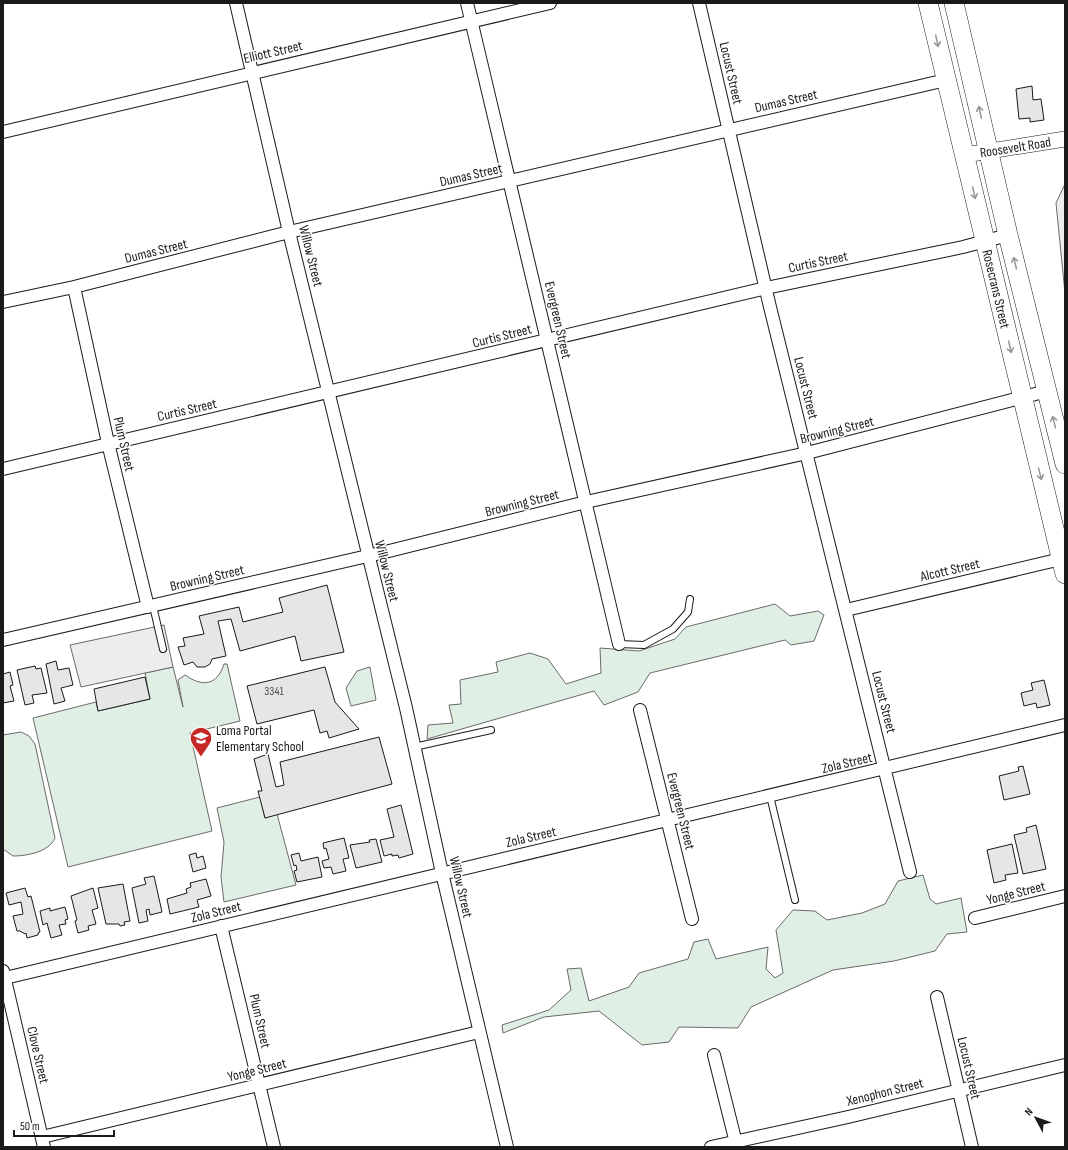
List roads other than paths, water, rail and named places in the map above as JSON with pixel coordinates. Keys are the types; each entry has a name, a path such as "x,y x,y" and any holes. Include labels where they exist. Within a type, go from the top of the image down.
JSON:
{"main road":[{"name":"Rosecrans Street","path":"928,3 1063,567"},
{"name":"Rosecrans Street","path":"954,3 1008,235 1065,464"}],"street":[{"name":"Willow Street","path":"236,3 328,393 414,747 442,873 507,1147"},
{"name":"Evergreen Street","path":"467,3 619,644"},
{"name":"Elliott Street","path":"3,132 252,72 550,3"},
{"name":"Locust Street","path":"699,3 766,288 886,769 910,872"},
{"name":"Dumas Street","path":"3,302 74,287 290,232 946,80"},
{"name":"Roosevelt Road","path":"965,155 1065,139"},
{"name":"Curtis Street","path":"3,469 766,288 1008,235"},
{"name":"Plum Street","path":"74,287 108,444 151,607"},
{"name":"Browning Street","path":"3,640 368,556 586,502 807,453 1047,391"},
{"name":"Alcott Street","path":"846,610 1063,567"},
{"name":"Evergreen Street","path":"640,710 692,919"},
{"name":"Zola Street","path":"4,976 886,769 1065,725"},
{"name":"Yonge Street","path":"975,918 1065,896"},
{"name":"Plum Street","path":"221,926 274,1147"},
{"name":"Clove Street","path":"4,976 43,1142"},
{"name":"Locust Street","path":"937,997 972,1147"},
{"name":"Yonge Street","path":"43,1142 260,1085 479,1032"},
{"path":"714,1055 736,1144"},
{"name":"Xenophon Street","path":"711,1147 736,1144 959,1089 1065,1065"}],"lane":[{"path":"619,644 644,645 673,629 688,612 690,599"},
{"path":"151,607 163,649"},
{"path":"414,747 491,730"},
{"path":"770,796 795,900"}],"place":[{"name":"Loma Portal Elementary School","path":"201,758"}]}
